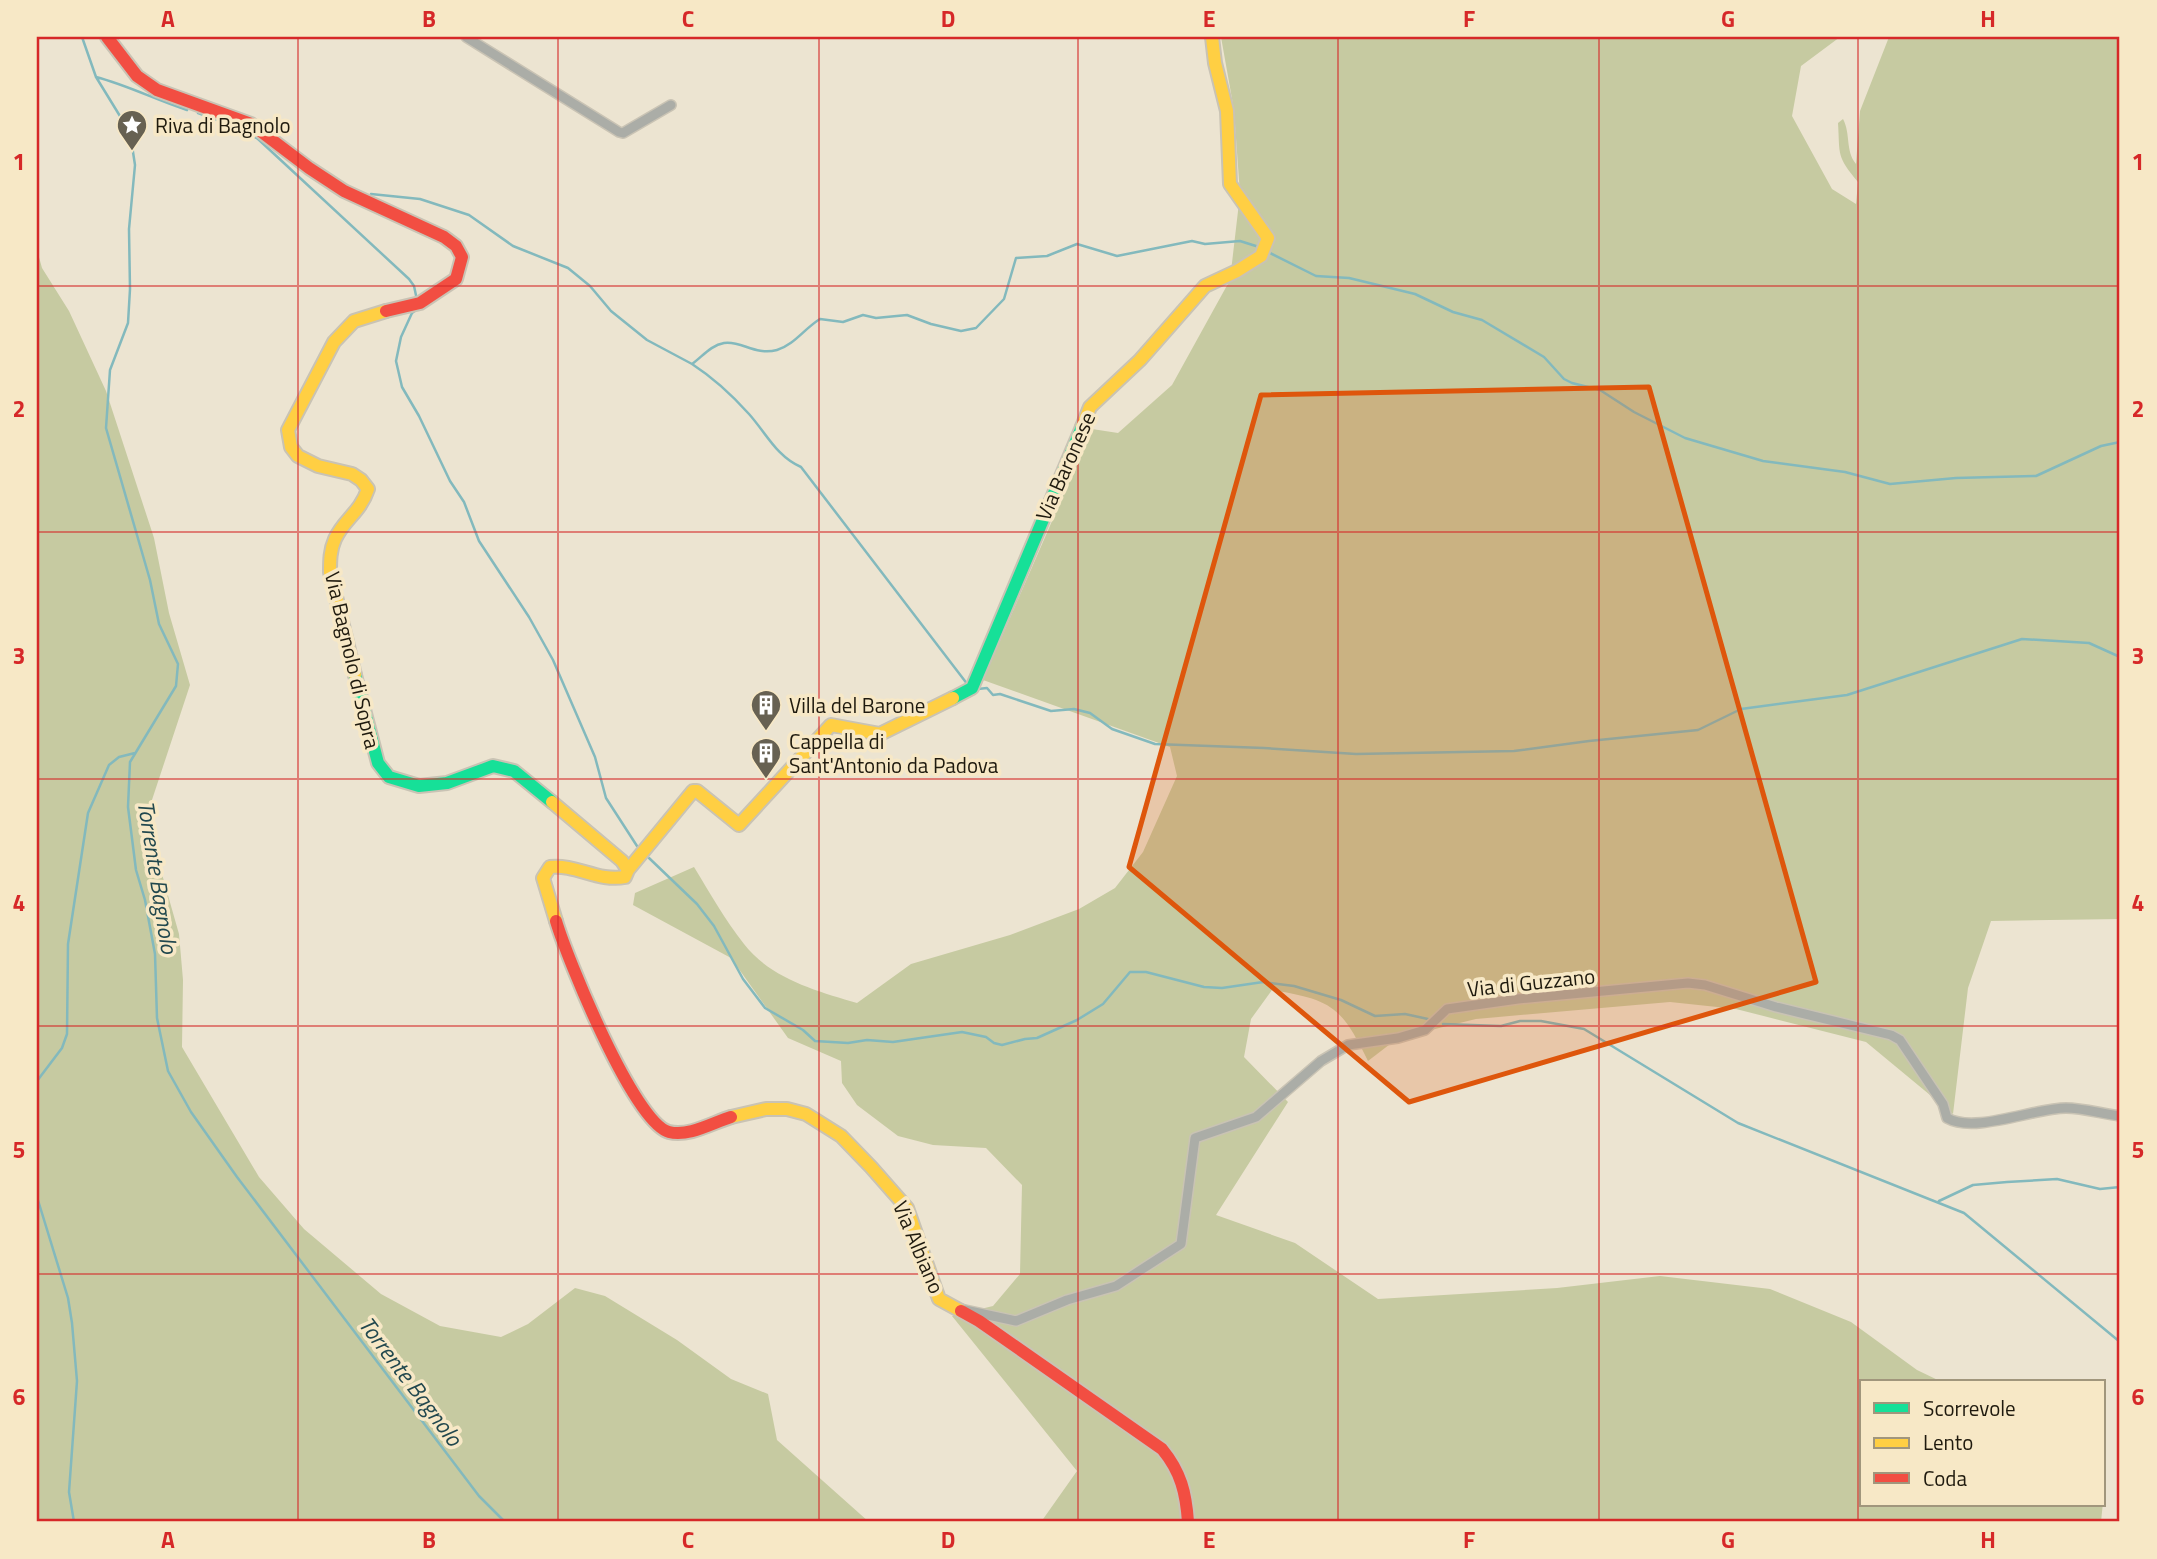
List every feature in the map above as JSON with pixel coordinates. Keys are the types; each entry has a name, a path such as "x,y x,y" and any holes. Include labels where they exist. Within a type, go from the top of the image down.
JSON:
{"street":[{"name":"Via Bagnolo di Sopra","path":"107,37 137,76 157,90 251,124 337,187 443,237 456,246 462,257 456,279 414,305 364,317 346,328 324,357 288,430 291,447 299,456 309,462 359,478 369,489 366,502 339,531 332,541 329,553 330,572 374,752 378,763 389,777 419,786 447,783 493,766 514,771 622,861 628,870"},
{"path":"466,37 619,132 624,133 671,105"},
{"name":"Via Baronese","path":"628,870 693,791 739,825 831,725 839,724 880,734 972,686 1090,407 1147,352 1205,286 1261,256 1268,238 1230,184 1227,111 1215,64 1212,37"},
{"name":"Via Albiano","path":"628,870 625,877 618,880 560,864 550,867 543,878 558,928 606,1045 654,1123 662,1130 683,1133 765,1109 782,1108 808,1114 823,1121 837,1132 899,1197 907,1209 939,1299 956,1307 1162,1449 1182,1478 1188,1522"},
{"name":"Via di Guzzano","path":"956,1307 1016,1321 1067,1300 1116,1286 1181,1244 1195,1138 1256,1117 1321,1061 1348,1045 1398,1038 1425,1030 1447,1009 1518,999 1688,983 1705,985 1776,1007 1891,1035 1900,1040 1909,1052 1943,1104 1947,1118 1954,1122 1998,1120 2066,1108 2120,1116"}],"highlighted area":[{"path":"1649,387 1816,982 1409,1102 1129,867 1261,395"}],"green space":[{"path":"1221,37 1840,37 1801,66 1792,116 1832,189 1856,204 1858,182 1840,155 1838,123 1843,119 1850,153 1856,164 1860,111 1889,37 2120,37 2120,919 1991,921 1968,988 1953,1114 1866,1042 1736,1009 1670,1002 1476,1019 1398,1038 1368,1061 1350,1028 1332,1009 1322,1002 1272,990 1251,1019 1244,1057 1288,1102 1216,1215 1295,1243 1378,1299 1557,1288 1660,1276 1770,1289 1851,1322 1917,1370 1938,1380 1860,1380 1860,1506 2103,1506 2101,1522 1041,1522 1077,1471 952,1316 993,1306 1020,1274 1022,1185 986,1148 933,1145 898,1136 857,1105 842,1083 841,1061 788,1038 731,958 633,905 635,893 694,867 730,926 755,956 781,975 796,982 857,1003 911,964 1010,935 1079,909 1115,888 1143,852 1177,776 1170,747 983,680 1092,429 1118,433 1172,385 1230,280 1240,194 1234,110"},
{"path":"37,250 42,268 69,311 106,391 154,538 169,613 190,685 146,818 179,934 183,980 182,1047 259,1177 304,1229 381,1294 440,1326 501,1337 528,1324 575,1288 605,1296 677,1340 731,1379 768,1394 777,1440 869,1522 37,1522"}],"waterway":[{"name":"Torrente Bagnolo","path":"82,37 96,77 131,139 135,165 129,229 128,323 110,370 106,428 150,580 159,624 178,664 176,686 130,762 128,807 136,870 145,900 155,954 157,1018 168,1071 191,1112 237,1177 479,1496 505,1522"},
{"path":"96,77 187,110"},
{"path":"198,113 240,128 258,139 409,279 414,286 417,300"},
{"path":"371,194 420,199 469,215 513,246 568,268 590,286 611,311 647,340 692,364 711,349 724,343 762,351 777,350 789,344 820,319 843,322 863,315 876,318 907,315 961,331 976,328 1004,299 1016,258 1047,256 1077,244 1117,256 1192,241 1205,244 1240,241 1259,247"},
{"path":"1268,252 1316,276 1349,278 1415,294 1453,312 1482,320 1544,357 1564,379 1600,390 1634,412 1685,438 1763,461 1845,472 1890,484 1956,478 2036,476 2101,446 2120,442"},
{"path":"416,310 401,337 396,361 402,387 450,481 464,502 479,541 529,617 553,660 595,757 606,798 637,846"},
{"path":"692,364 729,393 778,451 801,467 968,685"},
{"path":"978,689 987,688 993,695 1000,694 1051,711 1074,709 1090,713 1112,729 1155,744 1356,754 1514,751 1698,730 1741,709 1847,695 2022,639 2089,643 2120,657"},
{"path":"37,1081 62,1048 67,1034 68,944 88,813 109,765 119,757 135,753"},
{"path":"649,858 697,904 714,926 743,979 765,1008 803,1030 815,1041 893,1042 962,1032 986,1037 1002,1045 1037,1038 1077,1020 1103,1004 1130,972 1146,972 1204,987 1222,988 1263,982 1294,986 1341,1000 1375,1016 1405,1014 1428,1019"},
{"path":"1443,1024 1501,1026 1520,1021 1541,1021 1584,1029 1738,1123 1964,1213 2120,1342"},
{"path":"1939,1201 1973,1185 2007,1182 2057,1179 2100,1189 2120,1187"},
{"path":"37,1197 68,1298 72,1323 77,1381 69,1492 74,1522"}],"traffic: fast":[{"path":"953,698 972,688 1082,427"},
{"path":"355,675 378,763 389,777 419,786 447,783 493,766 514,771 552,802"}],"traffic: slow":[{"path":"1082,427 1090,407 1140,360 1205,286 1261,256 1268,238 1230,184 1227,111 1215,63 1212,37"},
{"path":"355,675 330,572 330,560 333,543 361,504 368,489 352,474 318,466 298,456 291,447 288,430 334,342 354,321 386,311"},
{"path":"556,921 543,878 550,867 569,868 606,877 625,877 693,791 697,791 739,825 831,725 880,734 953,698"},
{"path":"552,802 622,861 628,870"},
{"path":"731,1117 766,1109 787,1109 806,1114 841,1136 907,1208 939,1299 961,1311"}],"traffic: jam":[{"path":"107,37 137,76 157,90 251,124 344,191 444,237 456,246 462,257 456,279 420,303 386,311"},
{"path":"556,921 587,1002 604,1037 638,1100 655,1122 669,1132 684,1133 731,1117"},
{"path":"961,1311 1162,1449 1174,1466 1181,1483 1188,1522"}],"place":[{"name":"Riva di Bagnolo","path":"132,152"},
{"name":"Villa del Barone","path":"766,732"},
{"name":"Cappella di Sant'Antonio da Padova","path":"766,780"}]}
